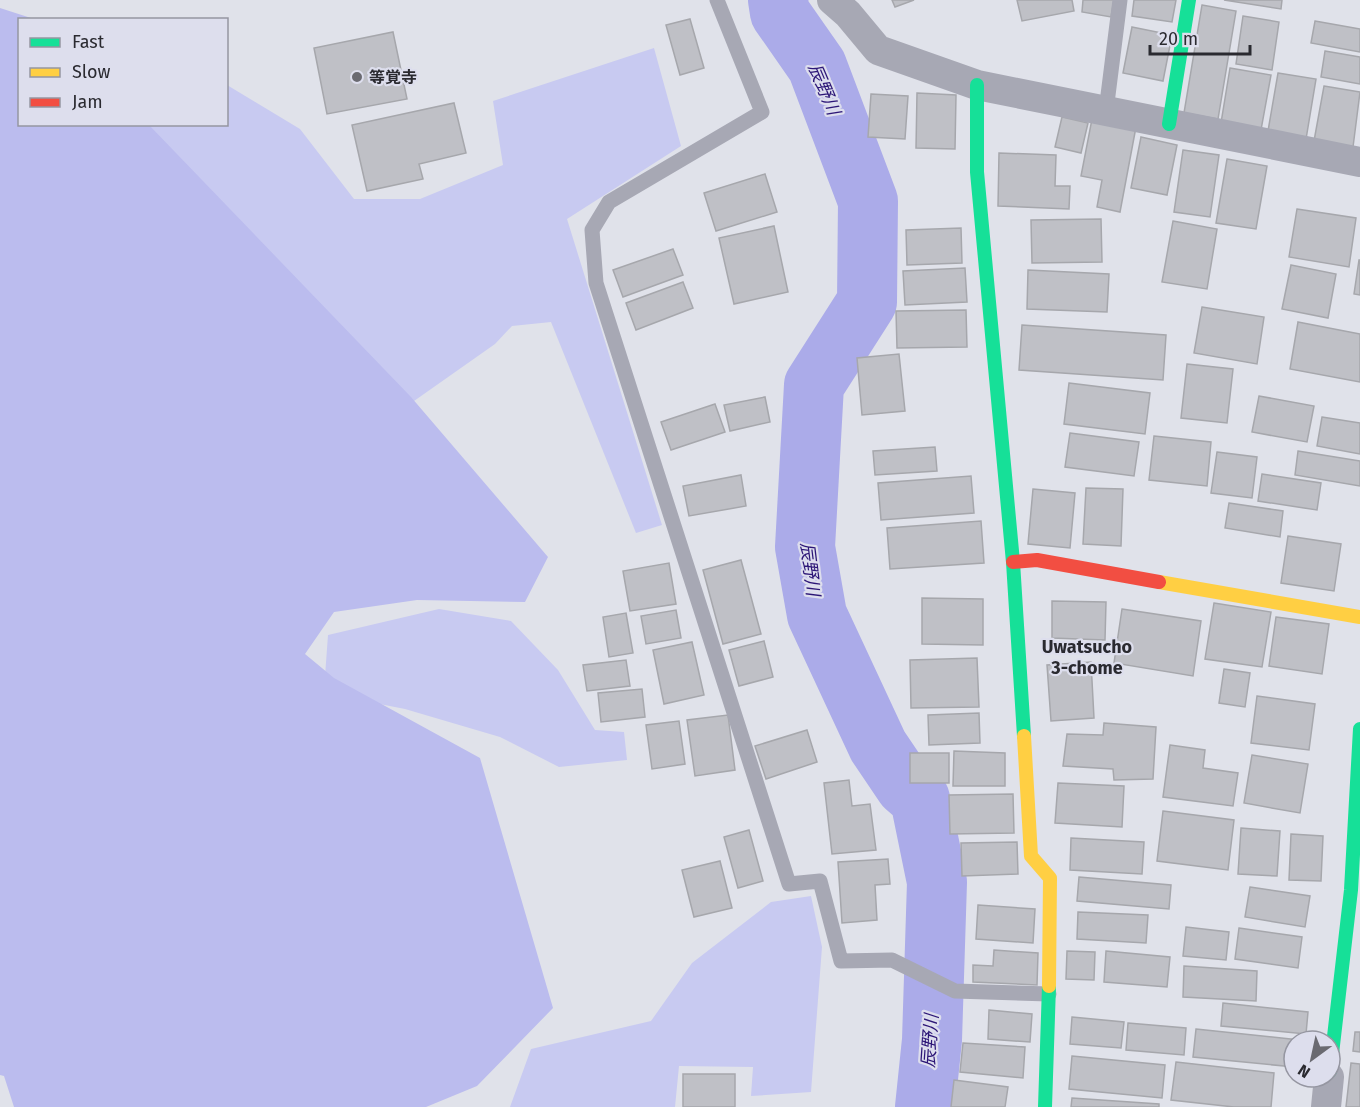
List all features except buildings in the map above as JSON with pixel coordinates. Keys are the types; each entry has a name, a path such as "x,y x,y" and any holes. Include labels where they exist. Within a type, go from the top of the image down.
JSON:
{"street":[{"path":"832,0 848,14 878,50 977,85 1360,162"},
{"path":"1169,123 1189,0"},
{"path":"977,85 977,172 1013,562 1031,856 1050,878 1045,1107"},
{"path":"1013,562 1037,560 1360,617"},
{"path":"1335,1029 1351,890 1360,730"},
{"path":"1326,1107 1328,1089"}],"lane":[{"path":"717,0 762,112 609,202 592,230 596,283 789,884 820,881 841,961 892,960 956,991 1049,994"},
{"path":"1106,111 1120,0"}],"shaded area":[{"path":"0,8 31,18 18,18 18,126 150,126 411,397 548,557 525,602 417,600 334,612 305,654 334,678 480,758 553,1008 477,1086 426,1107 14,1107 4,1076 0,1075"},
{"path":"654,48 681,146 567,219 662,525 636,533 551,322 512,326 495,344 414,401 132,126 228,126 228,86 300,129 354,199 420,199 503,165 493,101"},
{"path":"439,609 511,621 558,670 595,730 624,732 627,760 559,767 500,737 405,709 334,695 324,690 328,635"},
{"path":"811,896 822,947 811,1092 751,1096 753,1067 679,1066 675,1107 510,1107 531,1049 651,1021 692,963 771,902"}],"waterway":[{"name":"辰野川","path":"778,0 780,13 817,66 868,201 867,302 814,385 805,547 817,615 878,746 905,786 920,799 937,882 932,1040 925,1107"}],"traffic: fast":[{"path":"1169,124 1189,0"},
{"path":"977,85 977,172 1013,562 1024,736"},
{"path":"1335,1029 1351,890 1360,729"},
{"path":"1045,1107 1049,986"}],"traffic: slow":[{"path":"1159,582 1360,617"},
{"path":"1024,736 1031,856 1050,878 1049,986"}],"traffic: jam":[{"path":"1013,562 1037,560 1159,582"}],"place":[{"name":"等覚寺","path":"357,77"}],"district":[{"name":"Uwatsucho 3-chome","path":"1087,657"}]}
